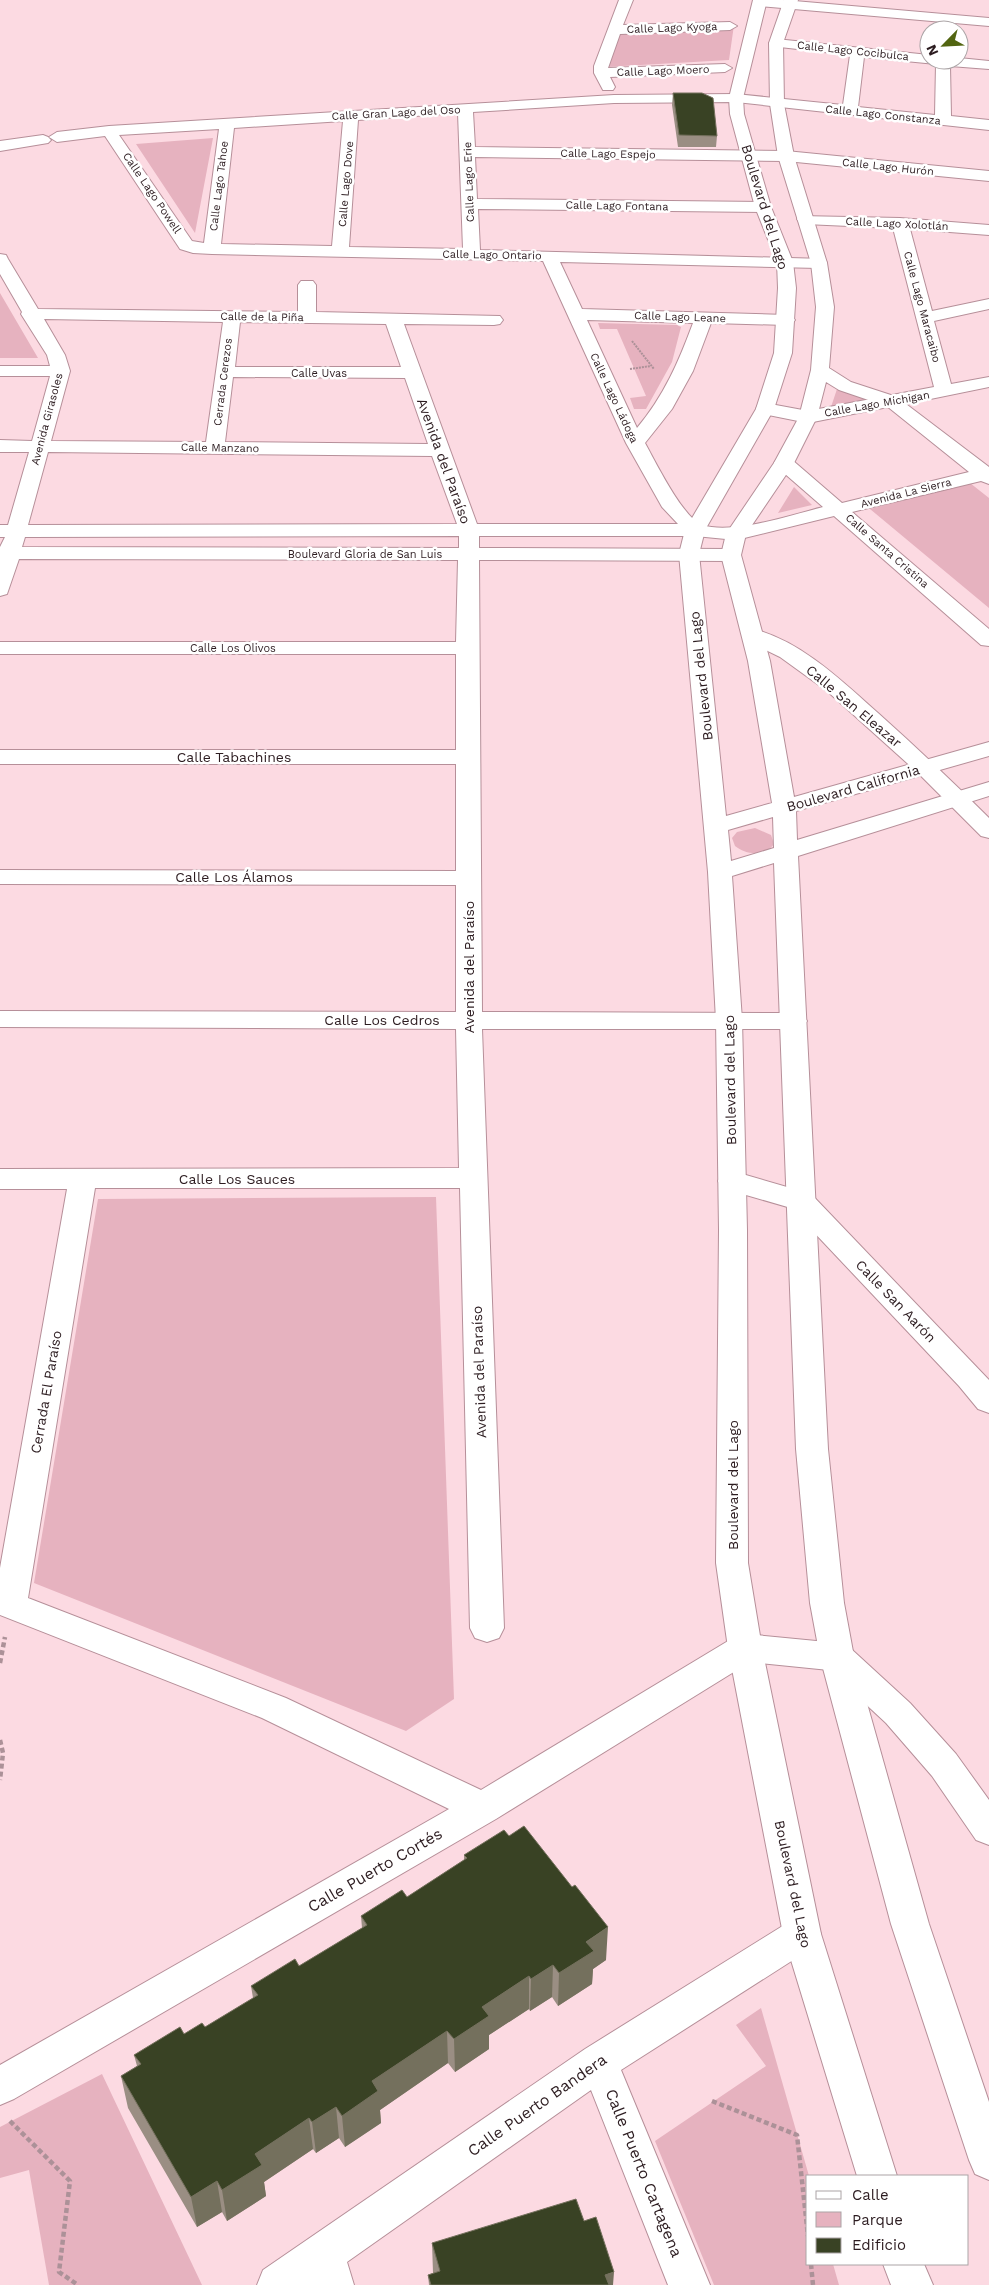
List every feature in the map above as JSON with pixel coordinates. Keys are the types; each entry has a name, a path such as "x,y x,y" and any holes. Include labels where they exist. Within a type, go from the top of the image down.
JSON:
{"street":[{"path":"614,99 601,73 601,66 626,0"},
{"path":"759,1 790,2 989,22"},
{"name":"Boulevard del Lago","path":"759,1 736,98 737,114 763,208 785,262 787,288 783,353 765,409 692,542 720,872 729,1020 732,1182 732,1563 745,1648 802,1934 877,2175"},
{"path":"790,2 776,43 777,104 786,156 819,263 825,307 820,370 808,417 784,463 733,544 753,635 784,807 812,1449 827,1604 837,1656 910,1924 989,2160"},
{"name":"Calle Lago Kyoga","path":"614,30 730,26"},
{"name":"Calle Lago Cocibulca","path":"776,43 919,58"},
{"path":"850,111 858,51"},
{"path":"969,63 989,65"},
{"name":"Calle Lago Moero","path":"601,73 725,68"},
{"path":"943,70 943,120"},
{"name":"Calle Gran Lago del Oso","path":"0,146 109,131 614,99 736,98"},
{"name":"Calle Lago Constanza","path":"736,98 777,104 989,125"},
{"name":"Calle Lago Erie","path":"465,109 472,254"},
{"name":"Calle Lago Dove","path":"340,252 351,116"},
{"name":"Calle Lago Tahoe","path":"205,249 227,124"},
{"name":"Calle Lago Powell","path":"109,131 186,245 205,249"},
{"name":"Calle Lago Espejo","path":"468,152 786,156"},
{"name":"Calle Lago Hurón","path":"786,156 989,176"},
{"name":"Calle Lago Fontana","path":"470,204 763,208"},
{"name":"Calle Lago Xolotlán","path":"806,219 900,223 989,230"},
{"name":"Calle Lago Maracaibo","path":"900,223 944,392"},
{"name":"Calle Lago Ontario","path":"205,249 819,263"},
{"name":"Calle Lago Ládoga","path":"549,256 635,443 692,542"},
{"name":"Avenida Girasoles","path":"0,259 30,314 56,355 61,371 40,447 8,531 0,590"},
{"path":"307,285 307,318"},
{"path":"925,318 989,304"},
{"name":"Calle de la Piña","path":"30,314 494,320"},
{"name":"Calle Lago Leane","path":"575,314 786,320"},
{"name":"Cerrada Cerezos","path":"215,448 232,316"},
{"path":"635,443 663,409 676,385 704,318"},
{"name":"Avenida del Paraíso","path":"393,319 440,450 468,542 466,648 469,1020 487,1628"},
{"path":"820,370 845,386 893,402 987,475"},
{"path":"0,371 61,371"},
{"name":"Calle Uvas","path":"225,372 412,374"},
{"name":"Calle Lago Míchigan","path":"765,409 808,417 989,382"},
{"name":"Calle Manzano","path":"0,446 440,450"},
{"name":"Calle Santa Cristina","path":"784,463 989,640"},
{"name":"Avenida La Sierra","path":"733,544 838,510 987,475"},
{"name":"Boulevard Gloria de San Luis","path":"8,531 468,542"},
{"name":"Boulevard Gloria de San Luis","path":"5,553 468,542 692,542 733,544"},
{"name":"Calle San Eleazar","path":"753,635 788,652 810,667 925,767 989,831"},
{"name":"Calle Los Olivos","path":"0,648 466,648"},
{"name":"Boulevard California","path":"716,826 989,749"},
{"name":"Calle Tabachines","path":"0,757 468,757"},
{"path":"720,872 786,854 989,789"},
{"name":"Calle Los Álamos","path":"0,877 468,878"},
{"name":"Calle Los Cedros","path":"0,1019 794,1021"},
{"name":"Calle Los Sauces","path":"0,1179 473,1178"},
{"name":"Cerrada El Paraíso","path":"83,1179 10,1605 274,1708 483,1808"},
{"path":"732,1182 801,1201"},
{"name":"Calle San Aarón","path":"801,1201 979,1374 989,1401"},
{"path":"745,1648 837,1656 898,1713 944,1764 989,1828"},
{"name":"Calle Puerto Cortés","path":"4,2100 745,1648"},
{"name":"Calle Puerto Bandera","path":"278,2285 328,2269 599,2062 802,1934"},
{"name":"Calle Puerto Cartagena","path":"599,2062 689,2285"},
{"path":"904,2265 912,2285"}],"path":[{"path":"613,315 663,379 676,385"},
{"path":"0,1740 2,1754 0,1780"},
{"path":"4,2100 11,2122 70,2181 59,2272 78,2285"},
{"path":"712,2101 797,2135 806,2218"},
{"path":"811,2265 813,2285"}],"green space":[{"path":"734,25 729,60 605,67 617,32"},
{"path":"213,138 195,233 136,144"},
{"path":"0,293 38,358 0,358"},
{"path":"598,323 677,325 681,327 672,362 646,409 634,409 630,398 646,396 617,329 600,329"},
{"path":"837,389 867,400 831,407"},
{"path":"970,483 989,498 989,608 870,509"},
{"path":"794,487 812,505 778,513"},
{"path":"755,828 771,835 774,844 770,848 761,853 750,853 735,846 732,838 737,832"},
{"path":"436,1197 454,1699 406,1731 34,1583 98,1199"},
{"path":"761,2008 809,2175 806,2175 806,2265 833,2265 839,2285 714,2285 655,2141 766,2066 736,2025"},
{"path":"102,2074 202,2285 49,2285 29,2170 0,2178 0,2127"}],"building":[{"path":"673,93 702,93 713,98 717,136 679,135"},
{"path":"524,1826 572,1887 575,1885 608,1927 586,1942 594,1951 559,1973 553,1965 531,1979 529,1976 482,2007 489,2016 454,2039 447,2031 372,2081 378,2091 342,2116 336,2107 312,2122 309,2118 255,2154 262,2165 222,2190 217,2181 191,2197 121,2076 141,2064 134,2055 180,2027 184,2034 202,2023 205,2027 258,1995 251,1986 295,1959 299,1966 367,1925 361,1916 402,1890 407,1897 467,1858 464,1855 504,1830 509,1836"},
{"path":"576,2199 584,2221 596,2217 614,2272 605,2275 609,2285 431,2285 428,2275 440,2271 432,2243"}]}
